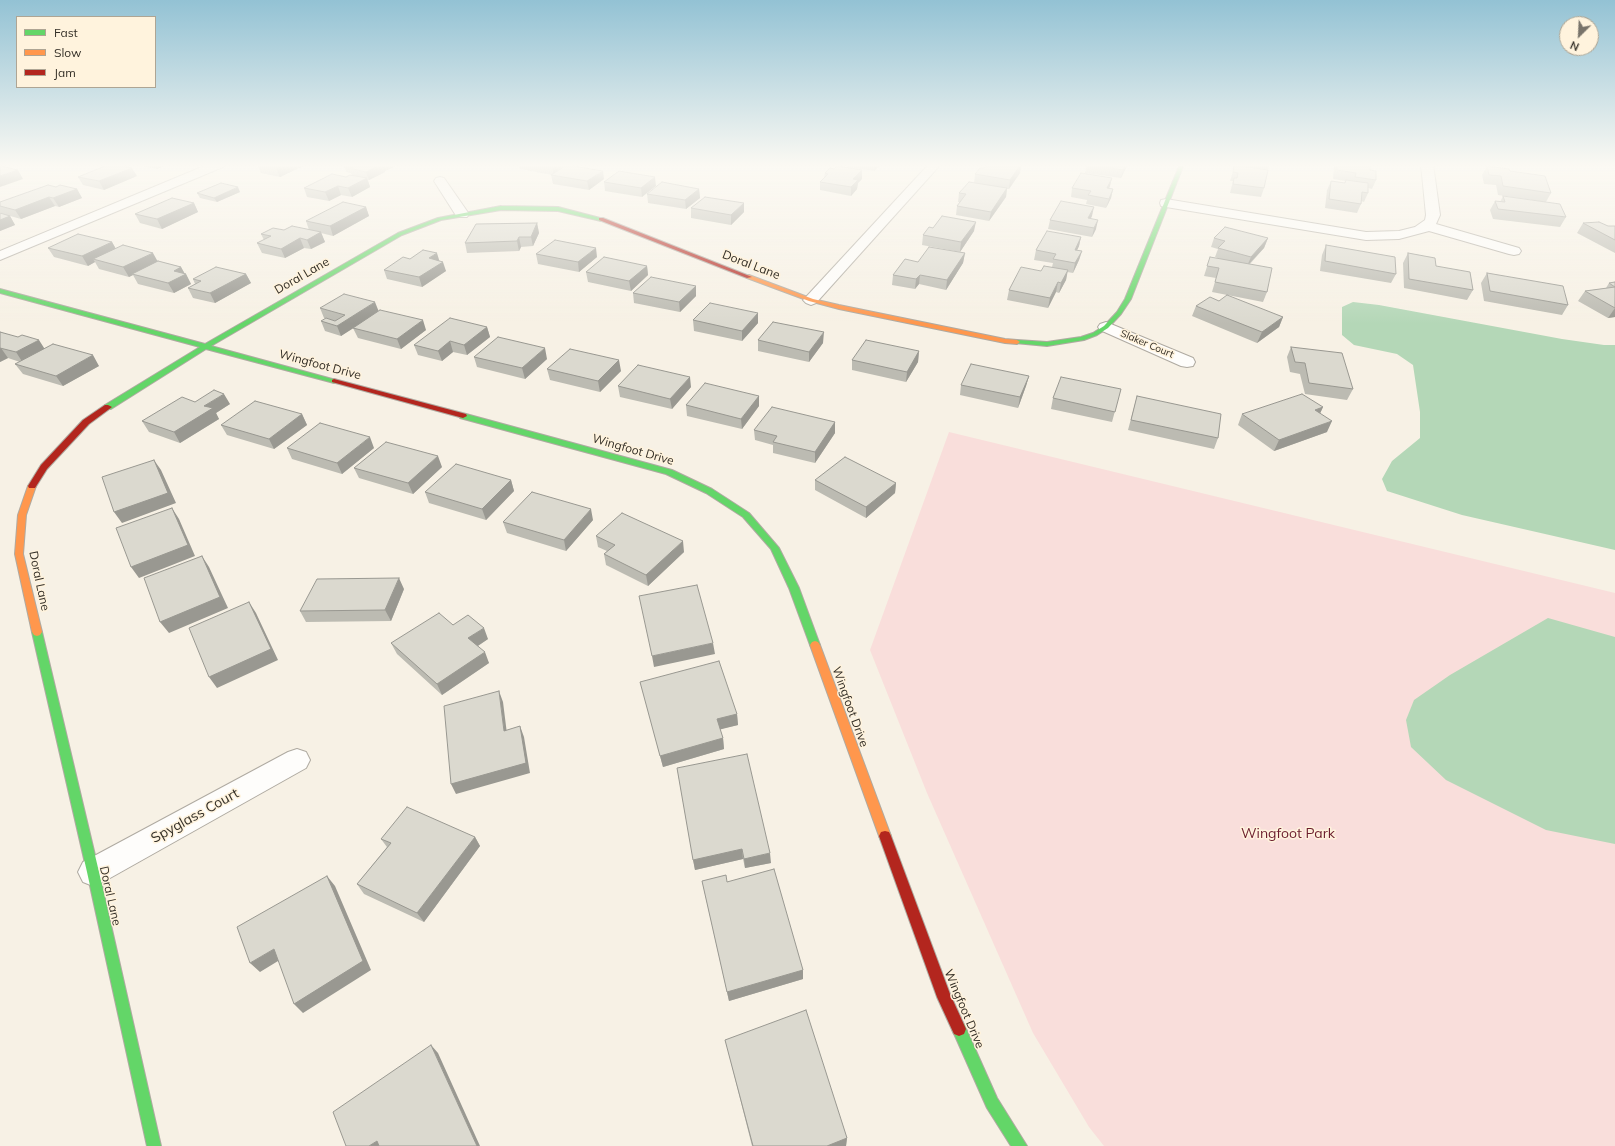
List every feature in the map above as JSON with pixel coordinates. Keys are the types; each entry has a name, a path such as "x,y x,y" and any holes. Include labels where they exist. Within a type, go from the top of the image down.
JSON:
{"street":[{"path":"0,256 92,217"},
{"name":"Doral Lane","path":"154,1146 93,872 19,554 22,515 30,489 44,467 86,422 117,401 206,346 400,234 419,226 450,217"},
{"name":"Doral Lane","path":"596,217 811,300 1005,341 1047,344 1082,339 1095,334 1106,327 1119,313 1128,299 1160,217"},
{"path":"811,300 886,217"},
{"path":"1251,217 1366,236 1411,233 1428,226 1433,217"},
{"path":"1428,226 1514,251"},
{"name":"Wingfoot Drive","path":"0,291 669,472 709,491 746,515 775,548 794,588 944,997 992,1103 1020,1146"},
{"name":"Slaker Court","path":"1106,327 1187,362"},
{"name":"Spyglass Court","path":"93,872 298,760"}],"green space":[{"name":"Wingfoot Park","path":"949,432 1615,593 1615,1146 1104,1146 1089,1127 1033,1033 927,793 870,650"}],"shaded area":[{"path":"1353,302 1379,305 1562,339 1604,345 1615,345 1615,550 1462,515 1387,491 1382,479 1392,461 1420,438 1420,412 1413,365 1397,354 1354,345 1342,335 1342,307"},
{"path":"1548,618 1615,637 1615,844 1546,830 1446,780 1411,747 1406,720 1414,700 1450,675"}],"building":[{"path":"313,217 346,217 330,226 306,221"},
{"path":"941,217 950,217 976,222 961,242 923,235 929,227 933,228"},
{"path":"1051,217 1088,217 1098,220 1094,228 1050,220"},
{"path":"1599,222 1608,226 1615,226 1615,240 1583,223"},
{"path":"537,223 531,237 519,237 517,241 465,243 476,224"},
{"path":"292,226 321,232 307,240 300,238 281,249 257,243 271,236 261,234 273,228 284,230"},
{"path":"1225,227 1268,238 1251,257 1218,248 1225,241 1214,238"},
{"path":"1047,231 1081,237 1075,250 1082,251 1075,263 1053,259 1056,254 1036,250"},
{"path":"78,234 112,242 82,256 48,248"},
{"path":"555,240 596,248 578,262 536,254"},
{"path":"123,245 153,253 123,267 93,259"},
{"path":"1326,245 1395,257 1396,274 1325,261"},
{"path":"929,247 965,253 947,280 920,275 916,279 893,275 905,259 918,262"},
{"path":"423,250 437,253 429,258 443,262 419,277 384,270 403,257 410,259"},
{"path":"1408,253 1435,258 1436,266 1470,272 1473,290 1409,279"},
{"path":"604,257 647,266 629,281 586,272"},
{"path":"1210,257 1272,268 1267,292 1215,282 1219,268 1207,266"},
{"path":"158,261 181,267 174,271 186,274 168,283 132,274"},
{"path":"1044,266 1068,270 1061,283 1058,282 1050,298 1009,290 1021,267 1041,271"},
{"path":"216,267 246,274 210,293 188,288 201,281 193,279"},
{"path":"1487,273 1563,286 1568,305 1490,291"},
{"path":"651,277 696,286 679,302 633,293"},
{"path":"1615,282 1615,287 1609,283"},
{"path":"1615,287 1615,308 1585,291"},
{"path":"344,294 375,302 337,326 321,321 326,318 335,321 345,315 320,308"},
{"path":"1227,295 1283,317 1262,332 1196,306 1210,297 1219,301"},
{"path":"710,303 758,313 742,331 693,320"},
{"path":"380,310 423,320 397,339 353,328"},
{"path":"450,318 487,327 464,345 450,341 438,351 414,345"},
{"path":"773,322 824,332 809,352 758,340"},
{"path":"0,332 18,337 22,335 39,340 16,352 0,348"},
{"path":"498,337 545,348 522,368 474,357"},
{"path":"866,340 919,351 907,372 852,360"},
{"path":"53,344 93,355 56,376 15,364"},
{"path":"1291,347 1342,353 1353,389 1309,383 1305,363 1295,362"},
{"path":"570,349 619,360 598,381 547,369"},
{"path":"971,364 1029,376 1020,397 961,385"},
{"path":"638,365 690,377 670,399 618,386"},
{"path":"1061,377 1121,389 1115,412 1053,398"},
{"path":"705,383 759,396 741,419 686,405"},
{"path":"214,390 224,394 204,406 213,408 174,432 142,421 182,397 195,402"},
{"path":"1302,394 1323,407 1315,410 1332,421 1279,440 1242,414"},
{"path":"1137,396 1221,414 1218,438 1131,420"},
{"path":"255,401 302,414 269,439 221,425"},
{"path":"772,407 835,422 815,452 773,442 777,436 754,430"},
{"path":"320,423 370,437 337,463 287,448"},
{"path":"386,442 438,456 408,483 354,468"},
{"path":"845,457 896,483 866,507 815,480"},
{"path":"154,460 168,493 114,512 102,477"},
{"path":"456,464 511,480 482,509 425,492"},
{"path":"532,492 591,509 564,540 503,522"},
{"path":"172,508 188,545 131,567 116,528"},
{"path":"622,513 683,541 646,575 604,554 615,545 596,536"},
{"path":"202,556 220,597 160,622 144,578"},
{"path":"399,578 385,610 300,611 317,579"},
{"path":"697,585 713,643 652,656 639,596"},
{"path":"249,602 271,649 209,677 189,628"},
{"path":"439,613 453,625 468,615 484,628 468,638 485,652 437,684 391,643"},
{"path":"719,661 737,714 717,719 723,738 660,756 640,682"},
{"path":"499,691 504,731 520,726 526,763 451,784 444,706"},
{"path":"747,754 770,853 744,859 742,849 693,860 677,768"},
{"path":"407,807 475,837 417,913 357,884 391,843 381,839"},
{"path":"774,869 803,970 727,992 702,881 726,875 727,882"},
{"path":"327,876 363,961 294,1004 274,949 250,963 237,927"},
{"path":"806,1010 847,1138 827,1146 753,1146 725,1040"},
{"path":"431,1045 477,1146 379,1146 377,1141 369,1146 346,1146 333,1112"}],"traffic: fast":[{"path":"108,407 206,346 400,234 440,219 448,217"},
{"path":"594,217 601,219"},
{"path":"1017,342 1047,344 1082,339 1095,334 1106,327 1119,313 1128,299 1161,217"},
{"path":"0,291 334,381"},
{"path":"463,416 669,472 709,491 746,515 775,548 794,588 815,645"},
{"path":"37,632 93,872 154,1146"},
{"path":"959,1029 992,1103 1020,1146"}],"traffic: slow":[{"path":"749,277 811,300 839,307 1005,341 1017,342"},
{"path":"32,486 22,515 19,554 37,632"},
{"path":"815,645 885,836"}],"traffic: jam":[{"path":"601,219 749,277"},
{"path":"334,381 463,416"},
{"path":"32,486 44,467 86,422 108,407"},
{"path":"885,836 944,997 959,1029"}]}
